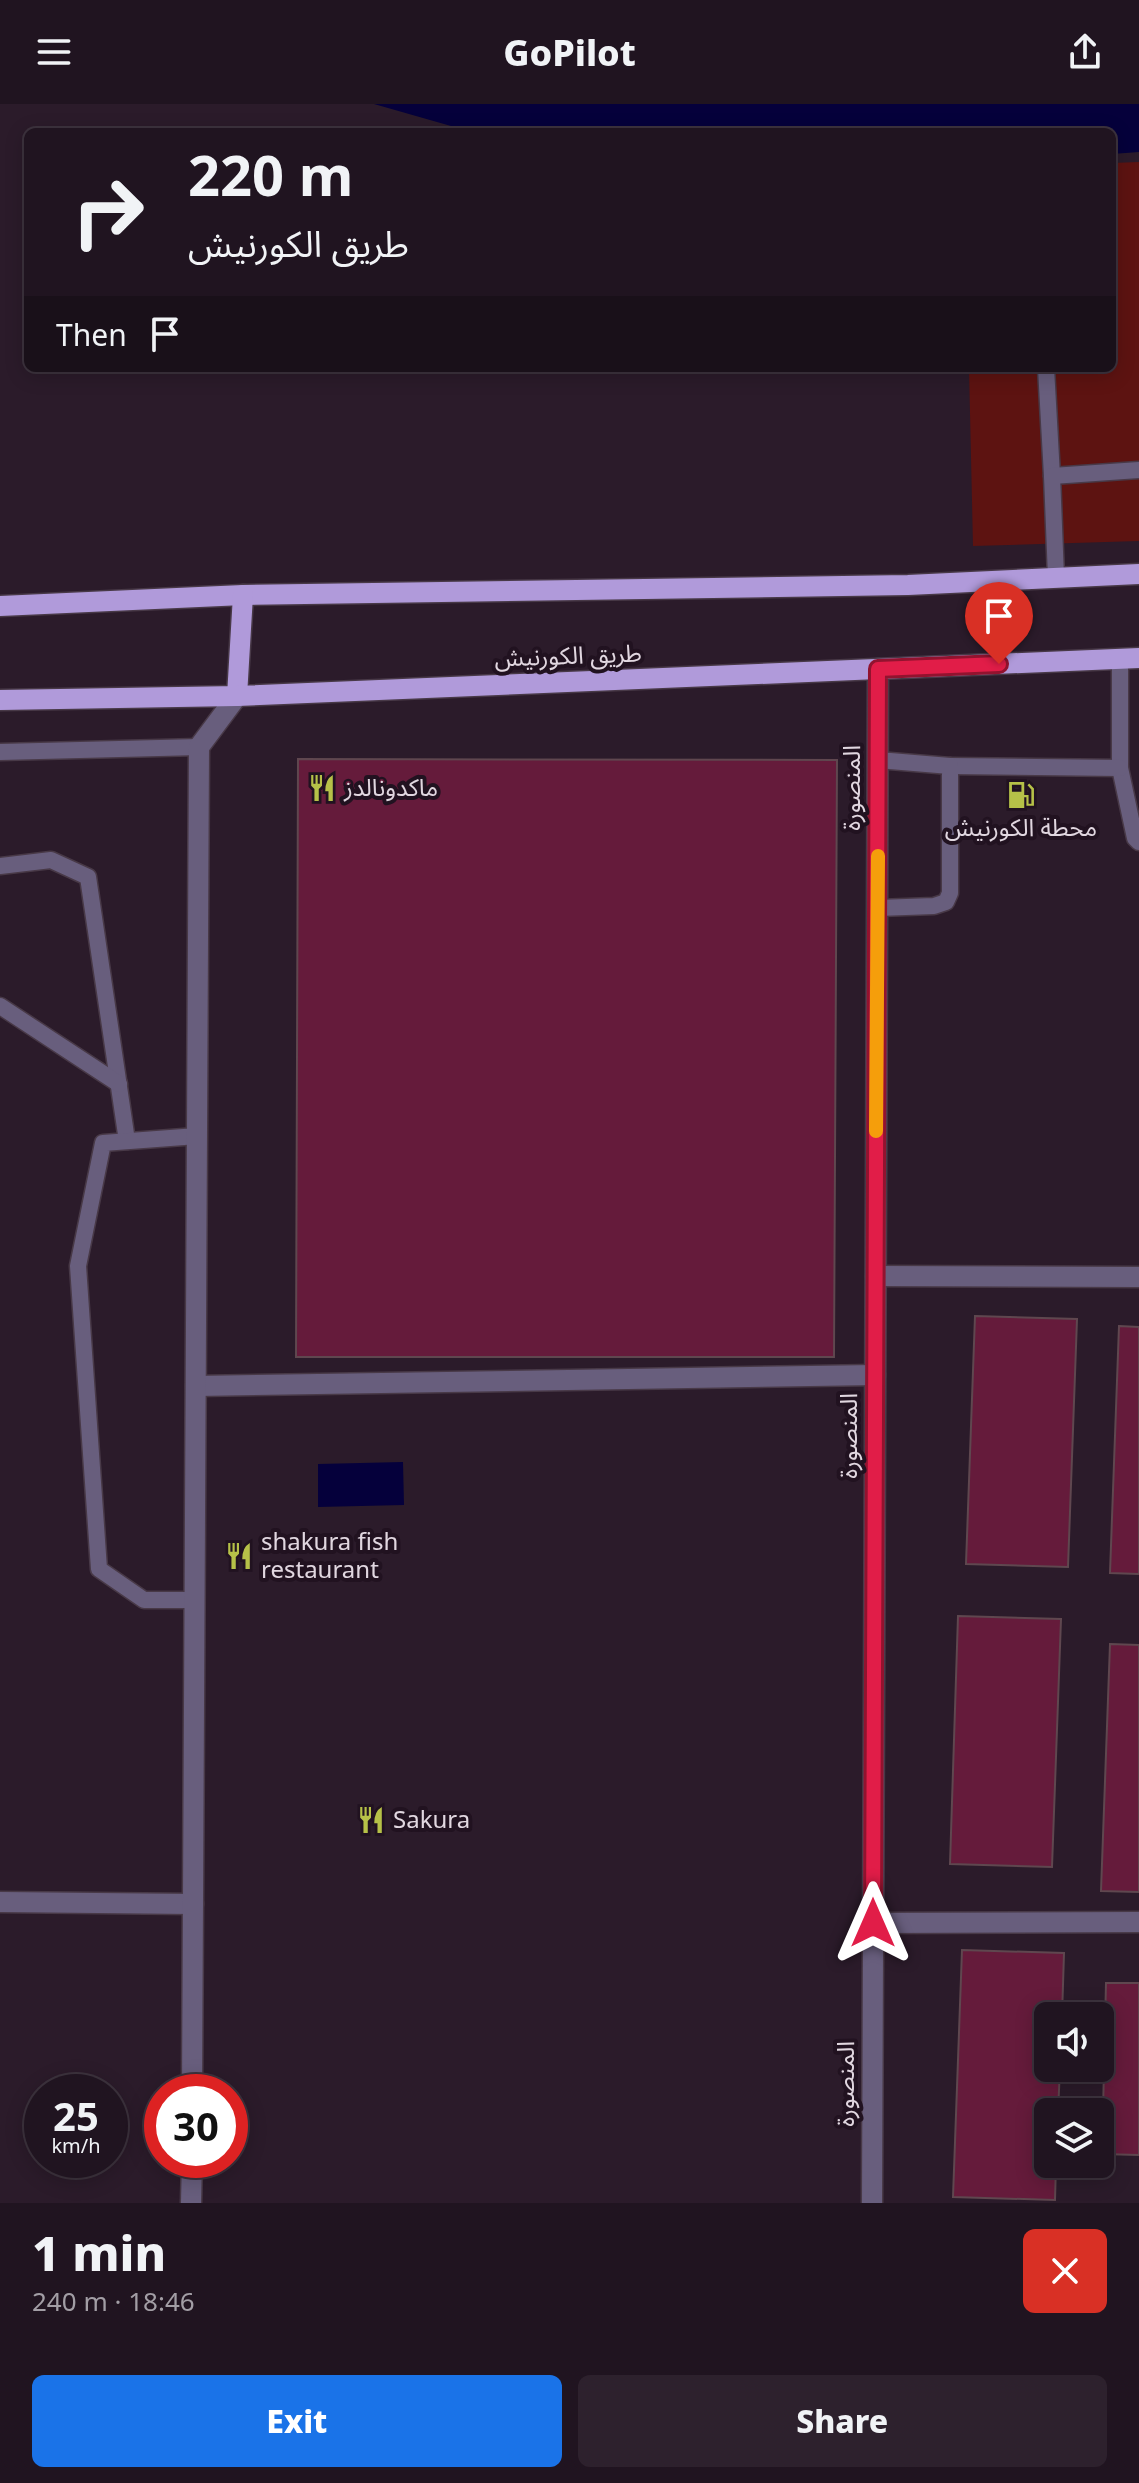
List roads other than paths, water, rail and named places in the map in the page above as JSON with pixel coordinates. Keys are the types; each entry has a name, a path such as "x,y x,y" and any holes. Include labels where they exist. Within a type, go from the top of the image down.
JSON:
{"main road":[{"path":"0,606 243,595 908,585 1139,574"},
{"path":"237,696 243,595"},
{"name":"طريق الكورنيش","path":"0,700 237,696 1130,659"}],"street":[{"name":"المنصورة","path":"872,2203 878,669"},
{"path":"192,2074 199,747 237,696"},
{"path":"876,1276 1139,1277"},
{"path":"196,1386 875,1375"},
{"path":"0,1902 193,1904"},
{"path":"873,1923 1139,1922"},
{"path":"191,2203 192,2178"}],"lane":[{"path":"1046,372 1056,577"},
{"path":"1052,476 1139,470"},
{"path":"1130,659 1120,768 1135,838 1139,842"},
{"path":"0,752 199,747"},
{"path":"878,760 950,766 1120,768"},
{"path":"878,908 934,906 946,902 950,893 950,766"},
{"path":"0,866 51,860 88,877 127,1141"},
{"path":"0,1006 119,1084"},
{"path":"194,1600 144,1600 99,1569 78,1266 103,1143 197,1136"}],"place":[{"name":"ماكدونالدز","path":"322,788"},
{"name":"محطة الكورنيش","path":"1021,795"},
{"name":"shakura fish restaurant","path":"239,1556"},
{"name":"Sakura","path":"371,1820"}]}
